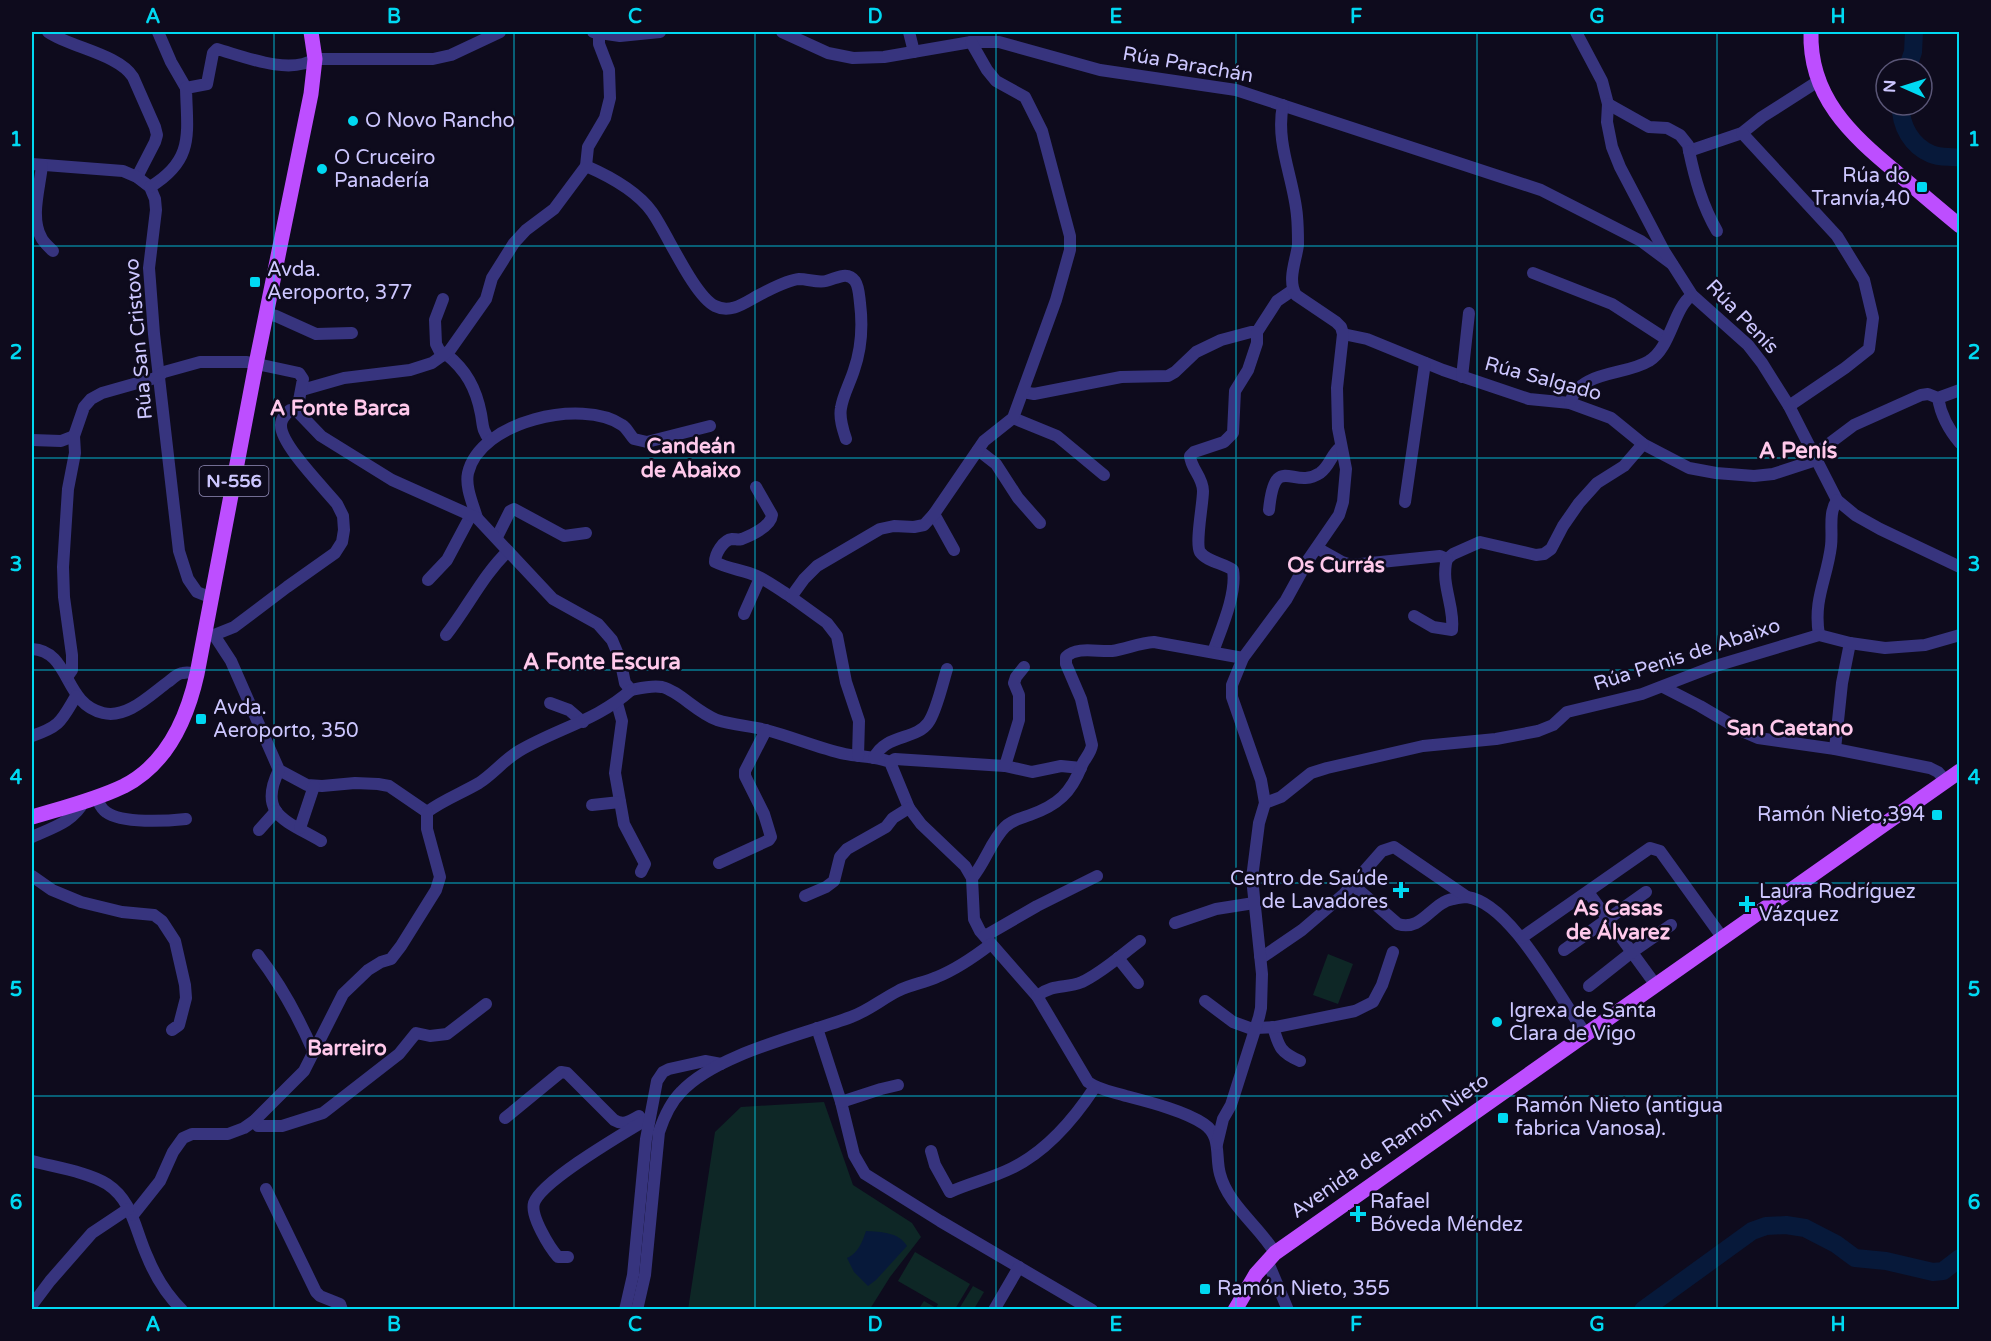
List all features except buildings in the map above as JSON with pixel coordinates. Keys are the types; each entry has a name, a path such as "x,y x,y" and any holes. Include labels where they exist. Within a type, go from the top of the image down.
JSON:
{"main road":[{"name":"N-556","path":"32,817 90,799 127,784 146,770 164,752 184,719 210,634 212,598 256,364 311,94 315,59 311,32"},
{"path":"1811,32 1812,54 1827,99 1849,131 1959,226"},
{"name":"Avenida de Ramón Nieto","path":"1235,1310 1271,1257 1959,771"}],"street":[{"path":"48,32 117,62 133,77 155,127 156,135 138,177"},
{"path":"53,251 42,239 37,228 37,165 123,171 138,177 150,187 163,179 183,155 189,122 186,88 158,32"},
{"path":"186,88 207,84 213,53 217,49 248,59 282,65 305,65 315,59 433,59 451,55 500,32"},
{"path":"302,390 344,378 410,370 432,363 444,355 486,299 492,278 514,243 554,209 586,166 588,147 605,118 610,98 609,70 595,32 621,34 660,32"},
{"name":"Rúa Parachán","path":"782,32 828,53 853,58 884,57 971,42 999,42 1100,69 1236,90 1541,190 1641,241 1671,264"},
{"path":"909,32 914,52"},
{"name":"Rúa Penís","path":"1576,32 1602,81 1608,104 1607,122 1612,147 1620,167 1671,264 1692,295 1748,345 1762,363 1789,406 1836,500 1855,515 1880,529 1959,567"},
{"path":"790,597 817,566 880,529 924,525 934,514 984,441 1013,418 1056,300 1070,250 1070,236 1042,131 1025,98 996,81 971,42"},
{"path":"1689,151 1742,133 1762,117 1820,80"},
{"path":"1608,104 1649,127 1667,128 1680,135 1688,145 1694,178 1706,212 1717,231"},
{"path":"1283,105 1281,129 1284,153 1298,216 1298,246 1292,276 1293,290 1296,295 1336,322 1343,333 1337,388 1341,447 1346,469 1343,502 1339,515 1286,600 1243,658 1232,685 1231,691 1261,780 1264,803 1253,859 1261,1008 1231,1105 1223,1119 1217,1144 1220,1176 1229,1193 1266,1239 1288,1310"},
{"path":"1742,133 1802,201 1837,236 1864,280 1870,299 1873,318 1869,349 1789,406"},
{"path":"586,166 626,187 651,211 687,273 706,300 715,307 728,309 736,307 794,280 825,282 842,276 849,276 854,280 858,287 863,325 854,370 840,410 846,439"},
{"name":"Rúa San Cristovo","path":"150,187 156,210 149,268 179,551 188,579 197,592 212,598"},
{"path":"1533,273 1612,304 1666,339"},
{"path":"1213,652 1229,603 1234,576 1229,566 1199,551 1197,542 1202,511 1202,481 1190,462 1190,456 1194,452 1224,442 1233,433 1235,391 1248,370 1257,343 1257,332 1276,301 1293,290"},
{"path":"1570,404 1573,394 1579,387 1596,379 1646,364 1654,358 1685,302 1692,295"},
{"path":"443,299 435,320 436,344 444,355 457,362 473,383 482,416 483,432 489,440"},
{"path":"1462,377 1469,313"},
{"path":"266,314 276,316 316,334 352,333"},
{"path":"1023,392 1034,394 1132,375 1168,376 1196,352 1221,340 1257,332"},
{"name":"Rúa Salgado","path":"1343,333 1367,339 1462,377 1529,399 1570,404 1611,418 1643,444 1689,468 1726,474 1754,476 1773,474 1815,458 1854,425 1921,395 1928,394 1938,398 1959,390"},
{"path":"67,676 72,669 63,567 68,489 75,453 74,436 84,408 91,399 102,393 200,362 229,361 298,373 303,380 297,411"},
{"path":"1405,502 1425,363"},
{"path":"1938,398 1941,414 1959,443"},
{"path":"428,812 389,786 378,784 314,786 290,778 279,770 231,660 210,634 234,627 335,553 342,542 343,516 337,504 285,442 281,426 283,417 290,410 297,411 321,436 392,480 474,516 497,537 553,599 598,624 612,640 626,683 631,690"},
{"path":"428,580 447,560 474,516 468,486 468,472 489,440 502,431 555,416 579,413 600,416 623,425 634,439 647,442 710,426"},
{"path":"1013,418 1057,436 1104,475"},
{"path":"32,440 61,441 74,436"},
{"path":"1414,616 1432,627 1452,630 1454,618 1446,591 1447,559 1480,542 1536,555 1544,554 1551,549 1579,503 1597,483 1624,466 1643,444"},
{"path":"1269,510 1274,483 1279,477 1285,474 1311,477 1320,473 1328,465 1334,452 1341,447"},
{"path":"978,450 996,464 1018,498 1040,523"},
{"path":"756,487 772,515 772,520 741,539 730,539 715,557 716,562 726,568 741,570 760,578 827,623 837,636 846,682 859,721 858,756"},
{"path":"1836,500 1831,515 1832,544 1816,611 1819,635 1866,646 1907,647 1959,635"},
{"path":"497,537 510,511 514,509 564,536 586,533"},
{"path":"934,514 954,550"},
{"path":"1317,548 1351,565 1440,556 1447,559"},
{"path":"446,635 465,610 485,577 508,550"},
{"path":"744,615 760,578"},
{"name":"Rúa Penis de Abaixo","path":"1264,803 1281,797 1311,773 1327,768 1423,746 1496,739 1538,731 1553,725 1566,712 1642,694 1712,667 1819,635"},
{"path":"972,878 1004,828 1014,821 1042,811 1063,798 1075,782 1091,752 1092,745 1081,699 1066,664 1066,657 1069,654 1077,651 1120,649 1143,642 1154,642 1243,658"},
{"path":"1834,749 1842,683 1850,643"},
{"path":"32,649 45,651 52,657 67,676 76,696 90,708 114,714 129,709 182,673 197,674"},
{"path":"1005,766 1019,720 1019,695 1014,683 1024,667"},
{"path":"874,758 877,751 885,744 929,722 947,669"},
{"path":"32,1305 92,1233 131,1212 160,1181 173,1152 183,1138 192,1134 228,1134 244,1128 254,1121 304,1071 344,993 368,970 391,958 436,890 440,870 427,829 428,812 482,781 518,752 583,722 617,703 631,690 663,687 701,713 718,720 766,730 819,748 890,762 895,759 1005,766 1032,772 1056,767 1081,768"},
{"path":"1663,687 1758,738 1834,749 1930,768 1938,772 1946,781"},
{"path":"32,736 60,723 76,696"},
{"path":"550,703 569,710 583,722"},
{"path":"617,703 622,721 615,773 624,824 645,864 641,872"},
{"path":"719,863 771,837 764,814 745,776 745,771 766,730"},
{"path":"890,762 909,808 921,824 965,866 972,878 974,919 988,940 1029,984 1088,1082 1095,1087 1149,1102 1205,1125 1211,1131 1217,1144"},
{"path":"279,770 271,785 271,804 276,811 321,841"},
{"path":"300,828 314,786"},
{"path":"32,837 68,820 90,799 108,814 156,821 186,819"},
{"path":"592,805 620,802"},
{"path":"806,896 834,881 840,857 847,849 886,827 893,818 909,808"},
{"path":"260,830 276,811"},
{"path":"1260,956 1264,956 1302,930 1353,885 1382,851 1394,847 1467,897 1491,908 1504,918 1521,938 1586,1034"},
{"path":"1521,938 1650,848 1660,851 1722,937"},
{"path":"32,876 52,890 81,902 122,912 154,915 162,921 175,941 185,985 186,998 179,1025 172,1030"},
{"path":"638,1310 645,1275 657,1151 663,1122 672,1102 680,1092 701,1075 721,1064 851,1017 900,990 935,978 971,960 988,940 1037,906 1097,876"},
{"path":"1442,880 1444,897 1442,903"},
{"path":"1353,885 1398,924 1406,927 1419,922 1448,900 1467,897"},
{"path":"1588,892 1655,984"},
{"path":"1564,950 1646,892"},
{"path":"1175,923 1216,909 1254,903"},
{"path":"1589,986 1671,925"},
{"path":"1037,996 1055,986 1081,982 1104,969 1140,941"},
{"path":"1205,1001 1233,1022 1255,1029 1355,1011 1373,1002 1383,985 1393,952"},
{"path":"258,955 274,976 305,1031 314,1053"},
{"path":"1118,958 1138,983"},
{"path":"254,1121 258,1126 282,1126 323,1113 399,1053 416,1033 430,1036 447,1034 486,1004"},
{"path":"1273,1027 1279,1047 1286,1054 1300,1061"},
{"path":"817,1028 841,1102 854,1155 865,1174 1092,1310"},
{"path":"625,1310 633,1275 650,1114 657,1081 663,1072 669,1069 705,1061 721,1064"},
{"path":"505,1118 561,1072 567,1073 620,1124 650,1114"},
{"path":"841,1102 898,1085"},
{"path":"931,1151 935,1165 950,1192 978,1182 1013,1168 1045,1146 1071,1120 1095,1087"},
{"path":"568,1257 558,1257 549,1247 533,1209 535,1200 569,1169 650,1114"},
{"path":"1205,1125 1223,1119"},
{"path":"32,1161 96,1179 115,1191 131,1212 151,1264 171,1298 182,1310"},
{"path":"266,1189 316,1292 340,1304 342,1310"},
{"path":"994,1310 1019,1267"}],"green space":[{"path":"1328,954 1353,964 1338,1004 1313,995"},
{"path":"824,1102 853,1185 912,1223 921,1237 890,1277 870,1309 688,1310 715,1132 741,1107"},
{"path":"915,1252 970,1284 955,1309 923,1309 920,1307 924,1301 936,1308 938,1304 898,1281"},
{"path":"973,1286 984,1292 974,1309 959,1309"}],"water":[{"path":"866,1231 894,1235 904,1241 907,1246 868,1286 854,1272 847,1258 857,1250"}],"waterway":[{"path":"1911,57 1914,32"},
{"path":"1902,117 1908,134 1918,146 1934,155 1960,158"},
{"path":"1643,1310 1752,1231 1766,1226 1786,1225 1805,1228 1836,1244 1855,1258 1886,1261 1933,1272 1943,1271 1960,1258"}],"place":[{"name":"O Novo Rancho","path":"353,121"},
{"name":"O Cruceiro Panadería","path":"322,169"},
{"name":"Rúa do Tranvía,40","path":"1922,187"},
{"name":"Avda. Aeroporto, 377","path":"255,282"},
{"name":"Avda. Aeroporto, 350","path":"201,719"},
{"name":"Ramón Nieto,394","path":"1937,815"},
{"name":"Centro de Saúde de Lavadores","path":"1401,890"},
{"name":"Laura Rodríguez Vázquez","path":"1747,904"},
{"name":"Igrexa de Santa Clara de Vigo","path":"1497,1022"},
{"name":"Ramón Nieto (antigua fabrica Vanosa).","path":"1503,1118"},
{"name":"Rafael Bóveda Méndez","path":"1358,1214"},
{"name":"Ramón Nieto, 355","path":"1205,1289"}],"district":[{"name":"A Fonte Barca","path":"340,408"},
{"name":"A Penís","path":"1798,451"},
{"name":"Candeán de Abaixo","path":"691,458"},
{"name":"Os Currás","path":"1336,565"},
{"name":"A Fonte Escura","path":"602,662"},
{"name":"San Caetano","path":"1790,728"},
{"name":"As Casas de Álvarez","path":"1618,920"},
{"name":"Barreiro","path":"347,1048"}]}
